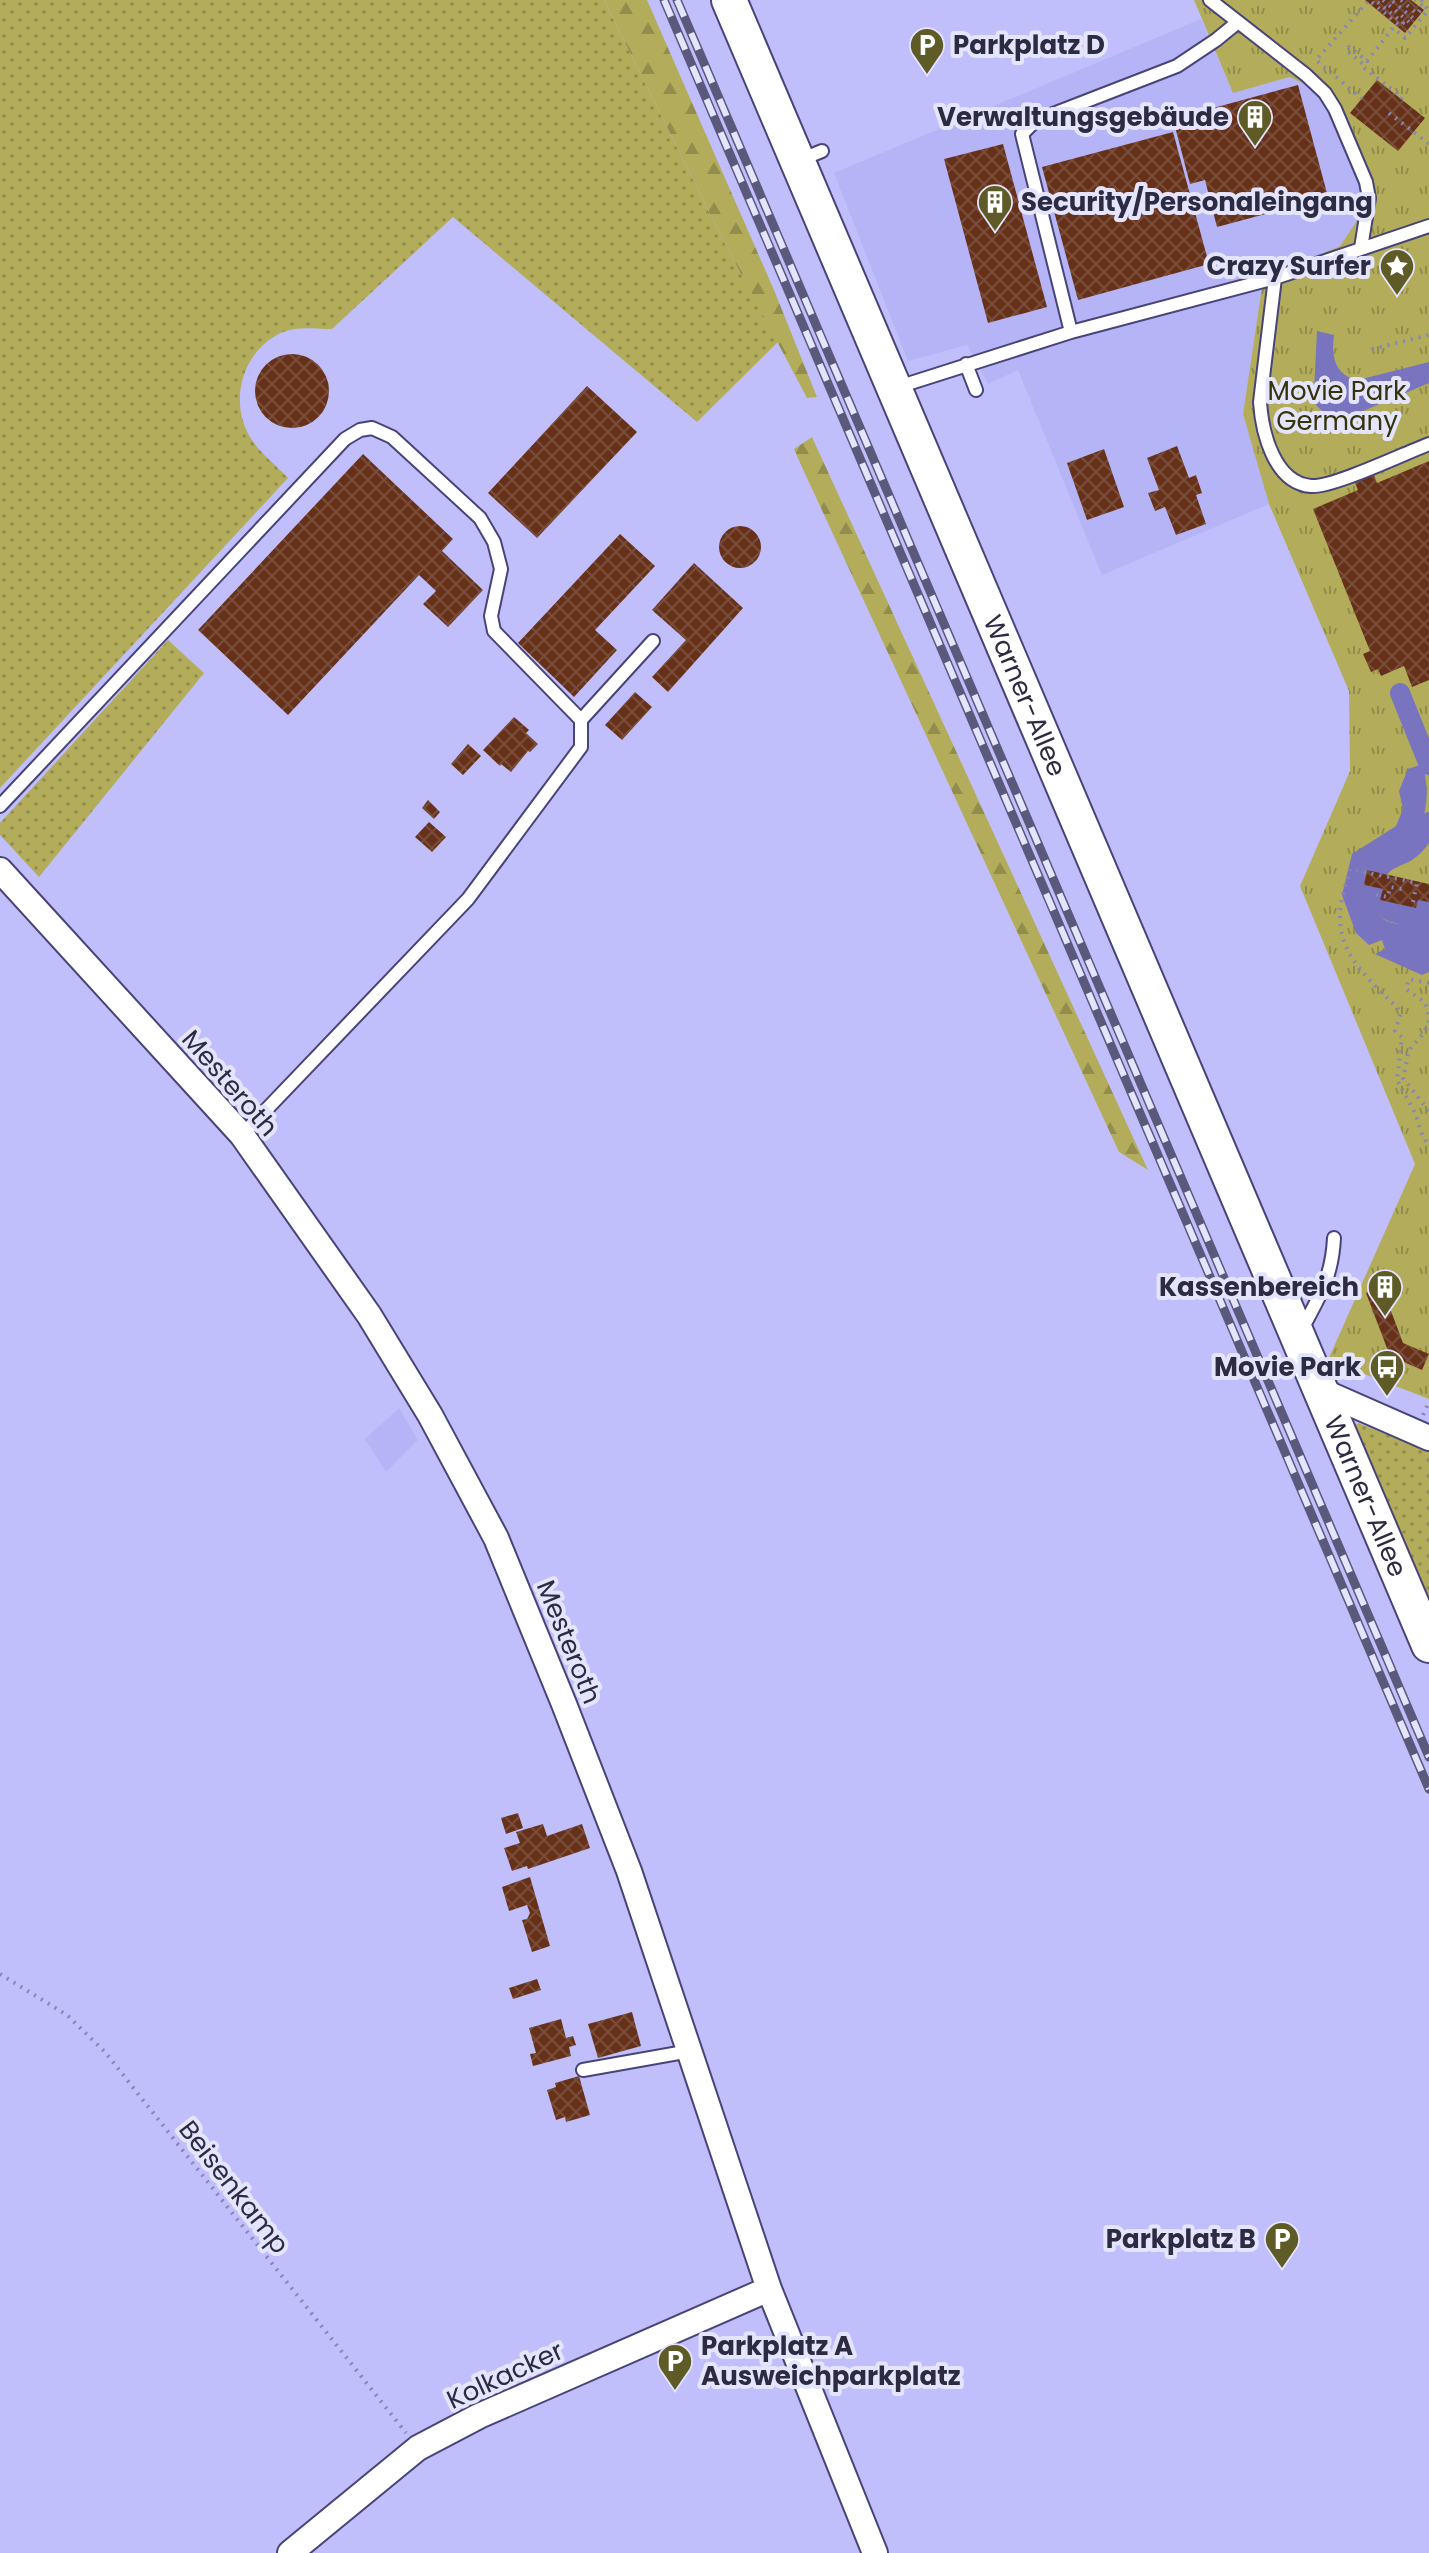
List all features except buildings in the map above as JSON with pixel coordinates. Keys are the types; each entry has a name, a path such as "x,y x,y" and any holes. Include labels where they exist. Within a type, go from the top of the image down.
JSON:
{"street":[{"name":"Warner-Allee","path":"729,0 810,156 895,389 1429,1645"},
{"name":"Mesteroth","path":"0,870 242,1135 369,1315 430,1415 496,1538 629,1871 769,2289 875,2553"},
{"name":"Warner-Allee","path":"1322,1391 1429,1438"},
{"name":"Kolkacker","path":"290,2553 418,2448 479,2416 769,2289"}],"lane":[{"path":"1210,0 1306,75 1325,93 1335,109 1366,182 1369,198 1361,248"},
{"path":"1071,332 1022,134 1035,121 1177,66 1238,22"},
{"path":"895,389 1071,332 1275,278 1429,226"},
{"path":"1275,278 1260,402 1261,421 1279,466 1291,480 1312,486 1332,483 1429,444"},
{"path":"966,364 976,390"},
{"path":"0,806 345,439 360,430 372,428 392,437 480,518 494,542 501,569 491,616 494,631 581,720"},
{"path":"242,1135 468,899 581,747 581,720 653,641"},
{"path":"1298,1335 1329,1275 1334,1238"},
{"path":"583,2070 690,2051"}],"path":[{"path":"1362,99 1316,60 1369,0 1400,26 1403,23 1375,0"},
{"path":"1383,0 1409,22 1413,18 1391,0"},
{"path":"1401,0 1417,14 1423,6 1418,0"},
{"path":"1401,99 1346,50 1349,47 1367,61 1393,28 1405,38 1428,10 1418,0"},
{"path":"1389,113 1429,144"},
{"path":"1372,349 1429,335"},
{"path":"1413,902 1417,883 1350,869 1340,918 1346,950 1358,969 1401,1012 1395,1031 1402,1037 1397,1080 1429,1146"},
{"path":"1376,895 1388,897 1390,887 1407,890"},
{"path":"1429,983 1409,979 1406,989 1423,1001 1428,1008 1429,1020 1424,1033 1409,1050 1403,1078 1429,1111"},
{"name":"Beisenkamp","path":"0,1974 67,2015 105,2052 418,2448"}],"shaded area":[{"path":"1201,19 1233,93 1290,77 1306,85 1324,102 1360,184 1358,219 1340,246 1290,267 1264,273 1243,414 1269,504 1102,575 1018,370 988,384 967,345 908,361 834,173"},
{"path":"1317,331 1334,335 1336,364 1350,378 1358,380 1429,362 1429,383 1349,417 1328,417 1316,405 1314,391"},
{"path":"1423,764 1426,803 1418,831 1406,847 1391,850 1375,861 1367,870 1364,882 1377,914 1392,923 1410,922 1429,912 1429,972 1422,975 1375,954 1385,949 1382,940 1369,945 1356,933 1342,895 1352,854 1396,826 1403,809 1399,791 1408,769"},
{"path":"399,1408 418,1440 386,1472 365,1439"}],"green space":[{"path":"0,0 604,0 722,238 778,342 697,422 453,217 332,329 289,330 269,340 258,350 243,377 240,407 243,423 254,443 288,478 0,788"},
{"path":"604,0 647,0 774,290 817,397 807,398 722,238"},
{"name":"Movie Park Germany","path":"1194,0 1429,0 1429,1399 1328,1360 1415,1164 1300,886 1350,771 1349,691 1269,504 1243,414 1264,273 1290,267 1340,246 1358,219 1360,184 1324,103 1306,85 1290,77 1233,93"},
{"path":"812,437 1148,1170 1119,1152 801,465 794,449"},
{"path":"168,640 204,673 39,877 0,835 0,823"},
{"path":"1358,1423 1429,1451 1429,1598 1421,1596 1351,1430"}],"waterway":[{"path":"1400,693 1429,765"},
{"path":"1429,822 1414,846 1381,866 1373,886 1381,905 1400,914 1420,909 1429,901"}],"railway":[{"path":"664,0 1429,1789"},
{"path":"677,0 1429,1757"}],"place":[{"name":"Parkplatz D","path":"927,76"},
{"name":"Verwaltungsgebäude","path":"1255,148"},
{"name":"Security/Personaleingang","path":"995,233"},
{"name":"Crazy Surfer","path":"1397,297"},
{"name":"Kassenbereich","path":"1385,1318"},
{"name":"Movie Park","path":"1387,1398"},
{"name":"Parkplatz B","path":"1282,2270"},
{"name":"Parkplatz A Ausweichparkplatz","path":"675,2392"}]}
